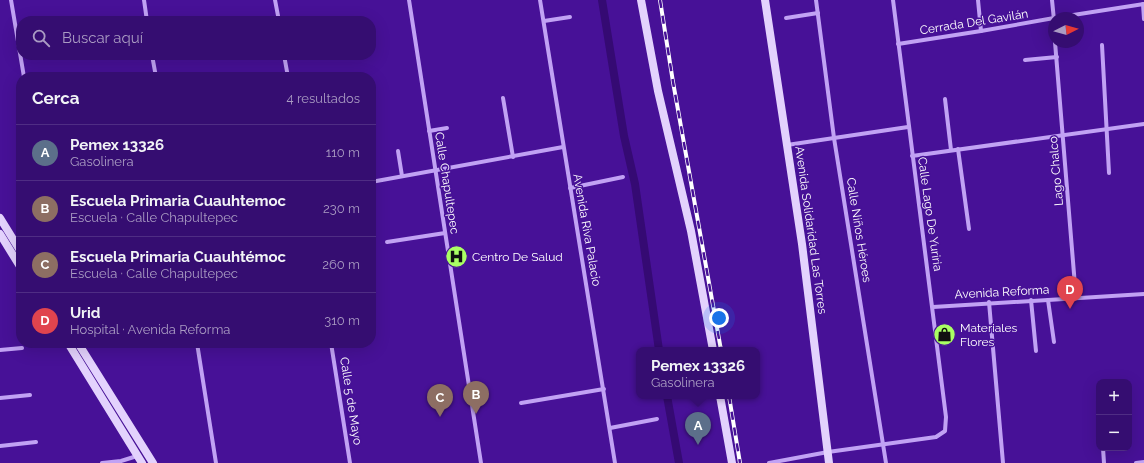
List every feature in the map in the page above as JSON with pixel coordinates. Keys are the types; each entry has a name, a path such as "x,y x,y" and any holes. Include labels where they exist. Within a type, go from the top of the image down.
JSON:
{"main road":[{"path":"641,0 653,70 691,231 712,347"},
{"path":"645,0 652,46 653,70"},
{"path":"762,0 768,17"},
{"name":"Avenida Solidaridad Las Torres","path":"765,0 802,244 829,463"},
{"path":"0,218 16,243"},
{"path":"0,234 16,260"},
{"path":"71,348 140,460"},
{"path":"81,348 154,463"},
{"path":"721,399 732,463"}],"street":[{"path":"11,0 16,30"},
{"path":"144,0 146,16"},
{"path":"276,0 278,16"},
{"name":"Calle Chapultepec","path":"409,0 481,463"},
{"name":"Avenida Riva Palacio","path":"540,0 615,463"},
{"name":"Calle Niños Héroes","path":"816,0 834,138 886,463"},
{"name":"Calle Lago De Yuriria","path":"883,445 936,436 946,430 946,417 933,307 908,127 893,0"},
{"path":"978,0 981,31"},
{"path":"1052,0 1053,12"},
{"path":"1144,4 1144,19"},
{"name":"Cerrada Del Gavilán","path":"1084,14 1144,4"},
{"path":"786,18 818,13"},
{"path":"544,21 570,17"},
{"name":"Cerrada Del Gavilán","path":"898,44 1048,20"},
{"path":"1102,45 1109,173"},
{"name":"Lago Chalco","path":"1056,48 1076,298"},
{"path":"1025,60 1056,57"},
{"path":"21,60 23,72"},
{"path":"153,60 155,72"},
{"path":"285,60 287,72"},
{"path":"503,98 513,157"},
{"path":"945,99 951,150"},
{"path":"912,156 1144,124"},
{"path":"787,144 908,127"},
{"path":"429,131 447,128"},
{"path":"376,181 563,147"},
{"path":"958,149 969,229"},
{"path":"398,151 402,176"},
{"path":"570,188 623,177"},
{"path":"387,242 445,233"},
{"path":"12,254 16,253"},
{"name":"Avenida Reforma","path":"933,307 989,302 1144,294"},
{"path":"1031,300 1036,351"},
{"path":"1048,300 1054,342"},
{"path":"989,302 1003,463"},
{"path":"0,350 22,348"},
{"path":"198,348 216,463"},
{"name":"Calle 5 de Mayo","path":"332,348 350,463"},
{"path":"520,403 604,389"},
{"path":"0,398 30,395"},
{"path":"610,428 657,419"},
{"path":"0,446 36,442"},
{"path":"768,463 828,452 883,445"},
{"path":"1103,451 1104,463"},
{"path":"102,463 140,460 147,452"},
{"path":"1136,463 1144,462"}],"waterway":[{"path":"602,0 624,136 635,184 659,347"},
{"path":"668,399 679,463"}],"railway":[{"path":"660,0 673,82 720,347"},
{"path":"729,399 740,463"}],"place":[{"name":"Centro De Salud","path":"456,257"},
{"name":"Urid","path":"1070,309"},
{"name":"Materiales Flores","path":"944,335"},
{"name":"Escuela Primaria Cuauhtemoc","path":"476,414"},
{"name":"Escuela Primaria Cuauhtémoc","path":"440,417"},
{"name":"Pemex 13326","path":"698,445"}]}
